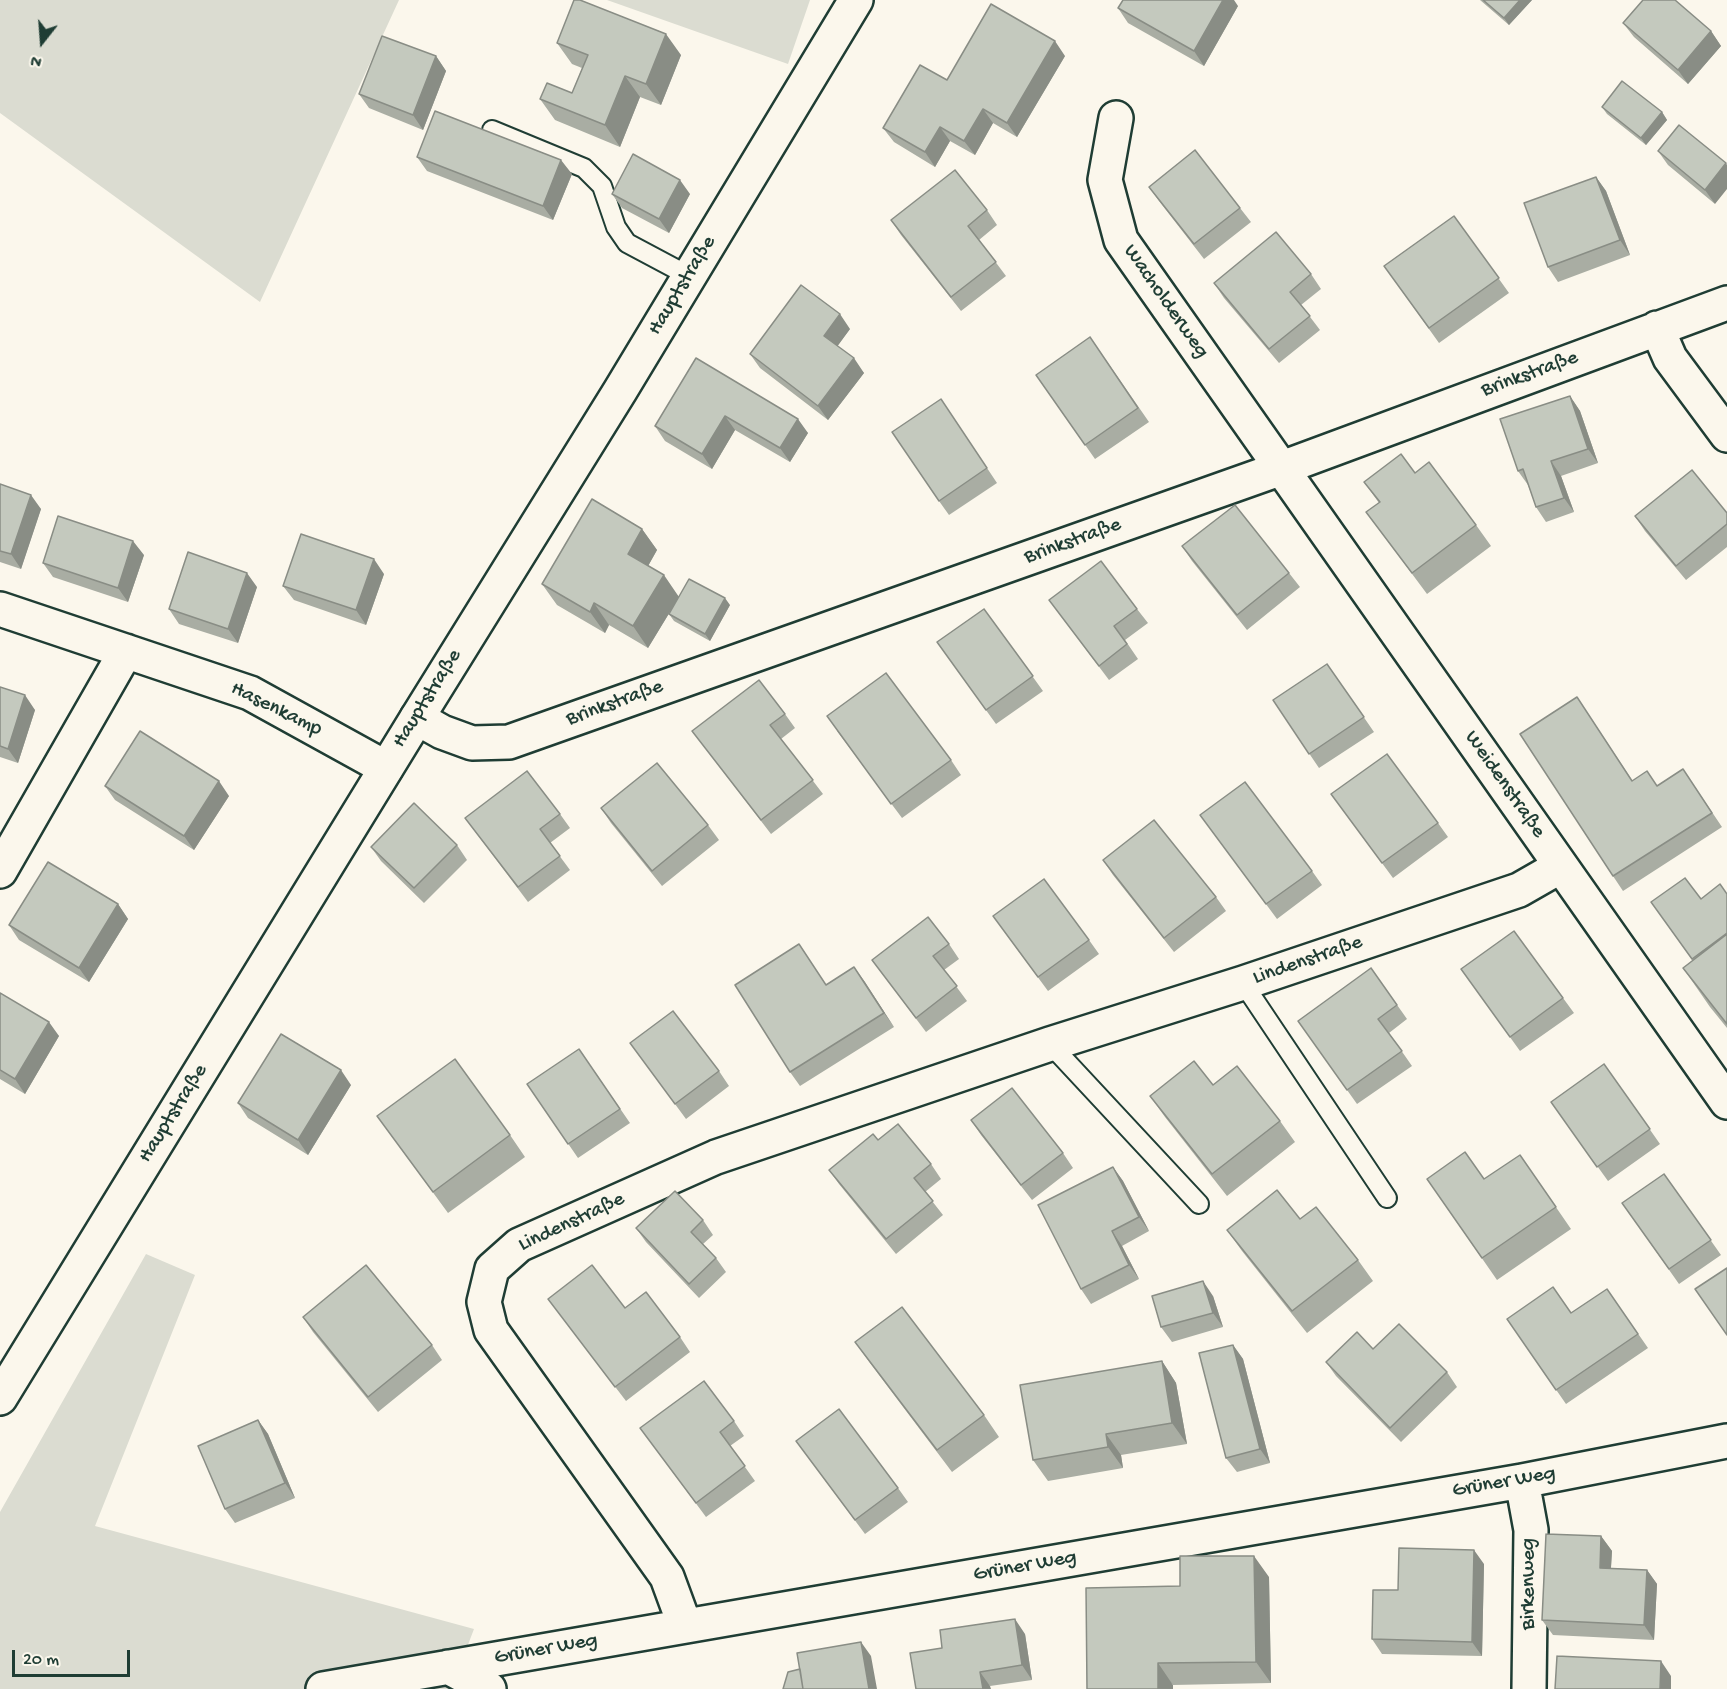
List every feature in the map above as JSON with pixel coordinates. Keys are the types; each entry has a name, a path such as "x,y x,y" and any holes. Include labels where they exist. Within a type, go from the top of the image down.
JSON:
{"street":[{"name":"Hauptstraße","path":"0,1398 856,0"},
{"name":"Wacholderweg","path":"1116,118 1105,180 1121,240 1282,468"},
{"name":"Brinkstraße","path":"417,718 442,732 472,743 509,742 1282,468 1727,303"},
{"path":"1657,328 1670,358 1727,435"},
{"name":"Weidenstraße","path":"1282,468 1727,1102"},
{"name":"Hasenkamp","path":"0,609 250,693 386,768"},
{"path":"0,871 126,651"},
{"name":"Lindenstraße","path":"685,1626 667,1577 491,1330 484,1302 492,1269 519,1245 716,1157 1050,1044 1243,983 1519,890 1561,866"},
{"name":"Grüner Weg","path":"323,1689 1522,1480 1727,1441"},
{"name":"Birkenweg","path":"1522,1480 1531,1530 1530,1689"},
{"path":"448,1667 489,1689"}],"lane":[{"path":"492,130 584,168 602,186 616,227 627,243 689,276"},
{"path":"1243,983 1387,1198"},
{"path":"1050,1044 1199,1204"}],"shaded area":[{"path":"0,0 399,0 260,302 0,113"},
{"path":"607,0 810,0 788,64"},
{"path":"146,1254 195,1275 95,1526 474,1629 451,1689 0,1689 0,1512"}],"building":[{"path":"574,0 580,0 666,34 646,84 625,76 605,125 540,99 547,83 572,93 588,55 557,43"},
{"path":"1123,0 1223,0 1194,51 1118,8"},
{"path":"1483,0 1520,0 1504,18"},
{"path":"1643,0 1675,0 1711,31 1678,70 1623,23"},
{"path":"991,4 1055,41 1007,123 983,109 964,141 940,127 925,152 883,128 920,65 947,80"},
{"path":"382,36 436,56 413,115 359,94"},
{"path":"1622,81 1662,112 1641,138 1602,107"},
{"path":"435,111 561,160 543,206 417,157"},
{"path":"1679,125 1726,163 1705,190 1658,151"},
{"path":"1195,150 1240,208 1194,244 1149,187"},
{"path":"633,154 680,180 659,219 612,194"},
{"path":"955,170 987,210 968,226 996,262 951,297 891,220"},
{"path":"1596,177 1620,240 1548,267 1524,203"},
{"path":"1454,216 1499,278 1429,328 1384,266"},
{"path":"1276,232 1311,274 1290,292 1310,316 1269,349 1214,283"},
{"path":"801,285 840,314 824,336 854,358 818,406 750,354"},
{"path":"1090,337 1138,408 1085,445 1036,375"},
{"path":"696,358 798,419 780,448 725,416 702,454 655,426"},
{"path":"1570,396 1588,449 1551,461 1564,498 1536,507 1523,469 1518,471 1500,419"},
{"path":"941,399 987,468 939,501 892,432"},
{"path":"1401,454 1415,473 1429,462 1476,525 1412,573 1366,512 1380,502 1364,482"},
{"path":"1692,470 1727,513 1727,524 1676,566 1635,516"},
{"path":"0,484 31,495 11,554 0,551"},
{"path":"592,499 642,529 628,554 664,575 633,626 594,603 590,612 542,584"},
{"path":"1235,505 1289,573 1237,615 1182,546"},
{"path":"58,516 133,541 118,588 43,563"},
{"path":"301,534 374,559 356,610 283,586"},
{"path":"188,552 247,573 228,629 169,609"},
{"path":"1101,561 1137,609 1114,626 1127,644 1099,666 1049,600"},
{"path":"689,579 725,598 705,634 669,614"},
{"path":"984,609 1033,676 986,710 937,642"},
{"path":"1327,664 1364,717 1309,754 1273,700"},
{"path":"886,673 951,760 891,804 827,716"},
{"path":"759,680 785,714 770,725 813,780 761,820 692,731"},
{"path":"0,687 25,695 8,749 0,746"},
{"path":"1577,697 1632,781 1647,771 1657,786 1683,769 1712,813 1613,876 1520,734"},
{"path":"140,731 219,781 184,836 105,786"},
{"path":"1387,754 1438,823 1382,863 1331,794"},
{"path":"657,763 708,825 652,871 601,808"},
{"path":"527,771 560,814 540,829 560,856 518,887 465,818"},
{"path":"1245,782 1312,871 1266,904 1200,815"},
{"path":"414,803 457,845 414,888 371,847"},
{"path":"1154,820 1216,897 1164,938 1103,860"},
{"path":"48,862 118,904 79,968 9,925"},
{"path":"1685,878 1701,899 1720,884 1727,894 1727,933 1692,959 1651,902"},
{"path":"1044,879 1089,940 1038,977 993,916"},
{"path":"928,917 949,944 933,956 957,986 916,1018 872,960"},
{"path":"1514,931 1563,998 1510,1037 1461,969"},
{"path":"1727,934 1727,1024 1683,968"},
{"path":"799,944 826,985 854,967 884,1013 790,1072 735,985"},
{"path":"1371,968 1397,1005 1378,1019 1402,1051 1347,1090 1298,1021"},
{"path":"0,993 49,1022 15,1079 0,1070"},
{"path":"673,1011 719,1071 675,1104 630,1043"},
{"path":"281,1034 341,1070 298,1140 238,1103"},
{"path":"579,1049 620,1109 568,1144 527,1084"},
{"path":"455,1059 510,1135 433,1192 377,1116"},
{"path":"1194,1061 1213,1085 1237,1066 1280,1121 1212,1174 1150,1096"},
{"path":"1604,1064 1650,1129 1597,1167 1551,1102"},
{"path":"1012,1088 1063,1153 1021,1185 971,1120"},
{"path":"898,1124 931,1164 914,1178 933,1201 886,1239 829,1170 873,1134 878,1140"},
{"path":"1465,1152 1484,1179 1520,1155 1556,1207 1482,1258 1427,1179"},
{"path":"1113,1167 1139,1217 1112,1231 1129,1265 1081,1289 1038,1205"},
{"path":"1664,1174 1711,1240 1669,1269 1622,1203"},
{"path":"1277,1190 1300,1219 1316,1207 1358,1260 1292,1311 1227,1230"},
{"path":"675,1191 703,1220 691,1232 716,1258 689,1284 636,1228"},
{"path":"366,1265 432,1345 368,1397 303,1317"},
{"path":"592,1265 625,1308 646,1292 680,1337 615,1387 548,1299"},
{"path":"1727,1268 1727,1335 1695,1289"},
{"path":"1203,1281 1213,1313 1161,1327 1152,1296"},
{"path":"1553,1287 1571,1313 1607,1289 1638,1334 1556,1390 1507,1319"},
{"path":"902,1307 984,1415 937,1450 855,1342"},
{"path":"1399,1324 1447,1372 1390,1428 1326,1362 1357,1332 1373,1349"},
{"path":"1233,1345 1260,1449 1226,1458 1199,1353"},
{"path":"1162,1361 1172,1423 1106,1434 1108,1447 1033,1460 1020,1385"},
{"path":"704,1381 734,1421 720,1432 745,1466 696,1503 640,1428"},
{"path":"839,1409 898,1488 855,1520 796,1441"},
{"path":"258,1420 285,1483 225,1509 198,1446"},
{"path":"1546,1534 1601,1536 1600,1568 1647,1570 1644,1625 1542,1620"},
{"path":"1399,1548 1474,1550 1472,1642 1372,1639 1373,1590 1398,1590"},
{"path":"1180,1556 1254,1556 1256,1662 1158,1663 1158,1689 1087,1689 1086,1588 1180,1586"},
{"path":"1015,1619 1022,1665 980,1672 983,1689 916,1689 910,1653 942,1648 940,1630"},
{"path":"861,1642 869,1689 803,1689 797,1653"},
{"path":"1557,1656 1661,1661 1660,1689 1555,1689"},
{"path":"800,1669 803,1689 783,1689 788,1672"}]}
